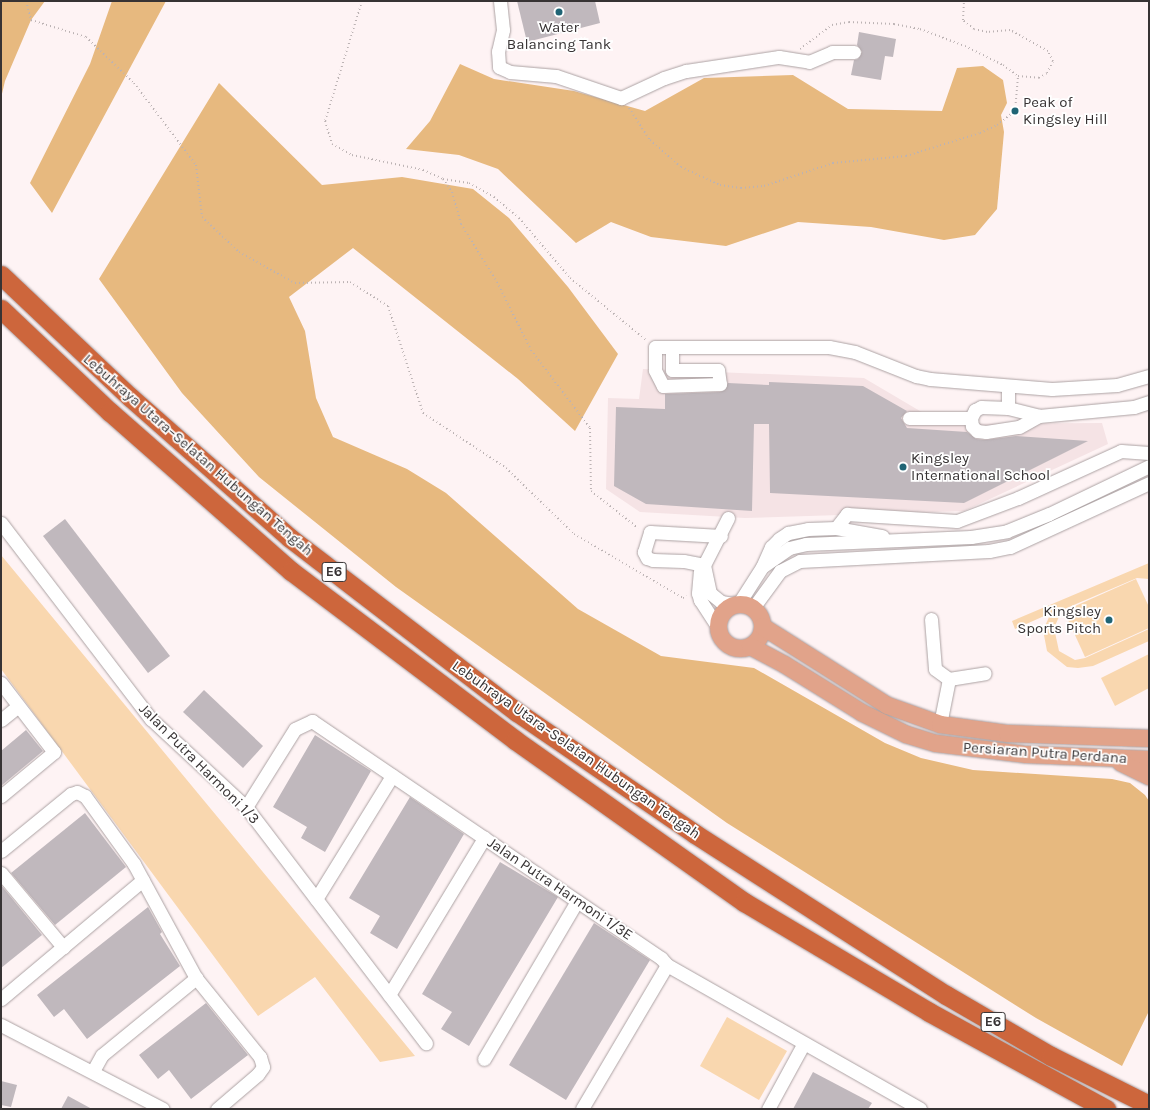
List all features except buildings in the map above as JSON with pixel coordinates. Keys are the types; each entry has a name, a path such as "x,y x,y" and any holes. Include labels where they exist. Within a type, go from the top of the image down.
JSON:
{"highway":[{"name":"Lebuhraya Utara–Selatan Hubungan Tengah","path":"1,275 130,397 290,538 518,712 695,834 946,996 1051,1056 1149,1106"},
{"name":"Lebuhraya Utara–Selatan Hubungan Tengah","path":"1,309 110,412 291,570 516,740 679,858 744,902 827,953 996,1050 1106,1109"}],"main road":[{"path":"742,605 758,613 762,626 759,638 750,646 735,648 728,645 718,634 717,626 723,610 742,605"},
{"name":"Persiaran Putra Perdana","path":"762,626 888,705 940,724 1007,733 1149,738"},
{"name":"Persiaran Putra Perdana","path":"750,646 784,664 861,712 906,734 936,743 985,751 1149,759"},
{"path":"1117,737 1149,726"},
{"path":"1110,758 1149,776"}],"street":[{"path":"500,1 503,30 498,51 500,66 510,72 556,76 622,98 686,71 790,57 809,62 832,52 854,52"},
{"path":"655,370 718,370 720,384 663,386 655,370 656,347 754,345 829,347 855,352 916,376 1008,386 1052,389 1117,385 1149,376"},
{"path":"672,347 672,370"},
{"path":"1008,386 1008,408"},
{"path":"1039,416 1019,427 986,432 977,431 972,426 970,418 975,410 981,407 1008,408 1039,416 1134,407 1149,402"},
{"path":"909,418 970,418"},
{"path":"836,528 847,514 957,521 1018,498 1121,451 1149,453"},
{"path":"762,567 789,548 806,544 971,538 1007,531 1049,514 1149,466"},
{"path":"704,565 710,593 721,602 742,605 780,571 800,561 982,552 1010,547 1149,483"},
{"path":"717,626 700,600 698,593 699,577 704,565 721,536 728,518"},
{"name":"Jalan Putra Harmoni 1/3","path":"1,523 151,719 246,807 426,1043"},
{"path":"742,605 771,547 788,533 836,528 870,533 892,540"},
{"path":"704,565 647,558 644,552 647,535 655,531 721,536"},
{"path":"931,619 935,669 949,679 985,673"},
{"path":"940,724 949,679"},
{"path":"1,683 54,752 1,796"},
{"path":"1,720 18,706"},
{"name":"Jalan Putra Harmoni 1/3E","path":"246,807 295,729 312,721 661,958 667,965 804,1043 901,1104 920,1109"},
{"path":"316,899 392,776"},
{"path":"1,851 71,794 78,792 85,796 143,880 196,978 260,1057 263,1067 217,1109"},
{"path":"389,994 484,838"},
{"path":"1,873 63,947"},
{"path":"1,999 143,880"},
{"path":"484,1059 577,901"},
{"path":"582,1109 667,965"},
{"path":"93,1071 102,1055 196,978"},
{"path":"1,1024 163,1109"},
{"path":"768,1109 804,1043"}],"path":[{"path":"26,1 31,20 86,37 134,83 196,165 202,217 239,252 295,283 350,282 388,306 423,413 506,468 574,534 683,598 698,593"},
{"path":"362,1 325,121 332,144 352,155 423,170 443,179 470,183 494,197 519,218 570,278 656,347"},
{"path":"790,57 832,25 849,22 894,24 920,29 965,46 1003,65 1018,76 1039,78 1047,73 1053,61 1048,51 1010,30 987,32 974,29 963,20 964,1"},
{"path":"622,98 650,140 665,156 701,177 720,185 741,188 764,186 833,163 906,156 980,133 997,125 1015,111 1018,76"},
{"path":"443,179 452,192 461,224 497,282 531,350 590,428 591,491 647,535"}],"shaded area":[{"path":"1,1 45,1 31,20 5,81 1,98"},
{"path":"112,1 166,1 52,213 30,183 90,64"},
{"path":"460,64 494,79 574,91 645,111 704,78 793,75 848,109 942,111 957,68 983,66 1003,80 1007,103 1001,115 1004,132 997,209 975,235 944,240 871,227 798,222 726,246 651,237 611,222 576,243 498,169 459,155 406,149 430,121"},
{"path":"219,83 322,185 402,177 473,189 509,218 568,287 618,354 575,431 518,379 353,248 289,297 305,331 316,398 333,437 407,469 446,493 578,609 661,656 754,668 885,743 921,758 973,770 1112,779 1130,783 1145,795 1149,801 1149,1011 1122,1066 1036,1018 727,823 396,587 259,477 182,393 99,279"},
{"path":"643,369 864,378 942,424 1102,423 1108,444 964,511 745,518 640,512 606,489 608,398 639,399"},
{"path":"1,555 415,1056 380,1062 315,977 258,1016 1,669"},
{"path":"1149,563 1149,579 1137,578 1062,610 1054,628 1059,651 1075,660 1085,658 1149,629 1149,641 1093,666 1078,668 1067,667 1047,651 1043,630 1051,613 1015,629 1012,621"},
{"name":"Kingsley Sports Pitch","path":"1136,579 1149,607 1149,628 1085,657 1064,611"},
{"path":"1149,654 1149,688 1115,706 1101,678"},
{"path":"727,1017 787,1051 759,1100 700,1066"}],"place":[{"name":"Water Balancing Tank","path":"559,12"},
{"name":"Peak of Kingsley Hill","path":"1015,111"},
{"name":"Kingsley International School","path":"903,467"},
{"name":"Kingsley Sports Pitch","path":"1109,620"}]}
